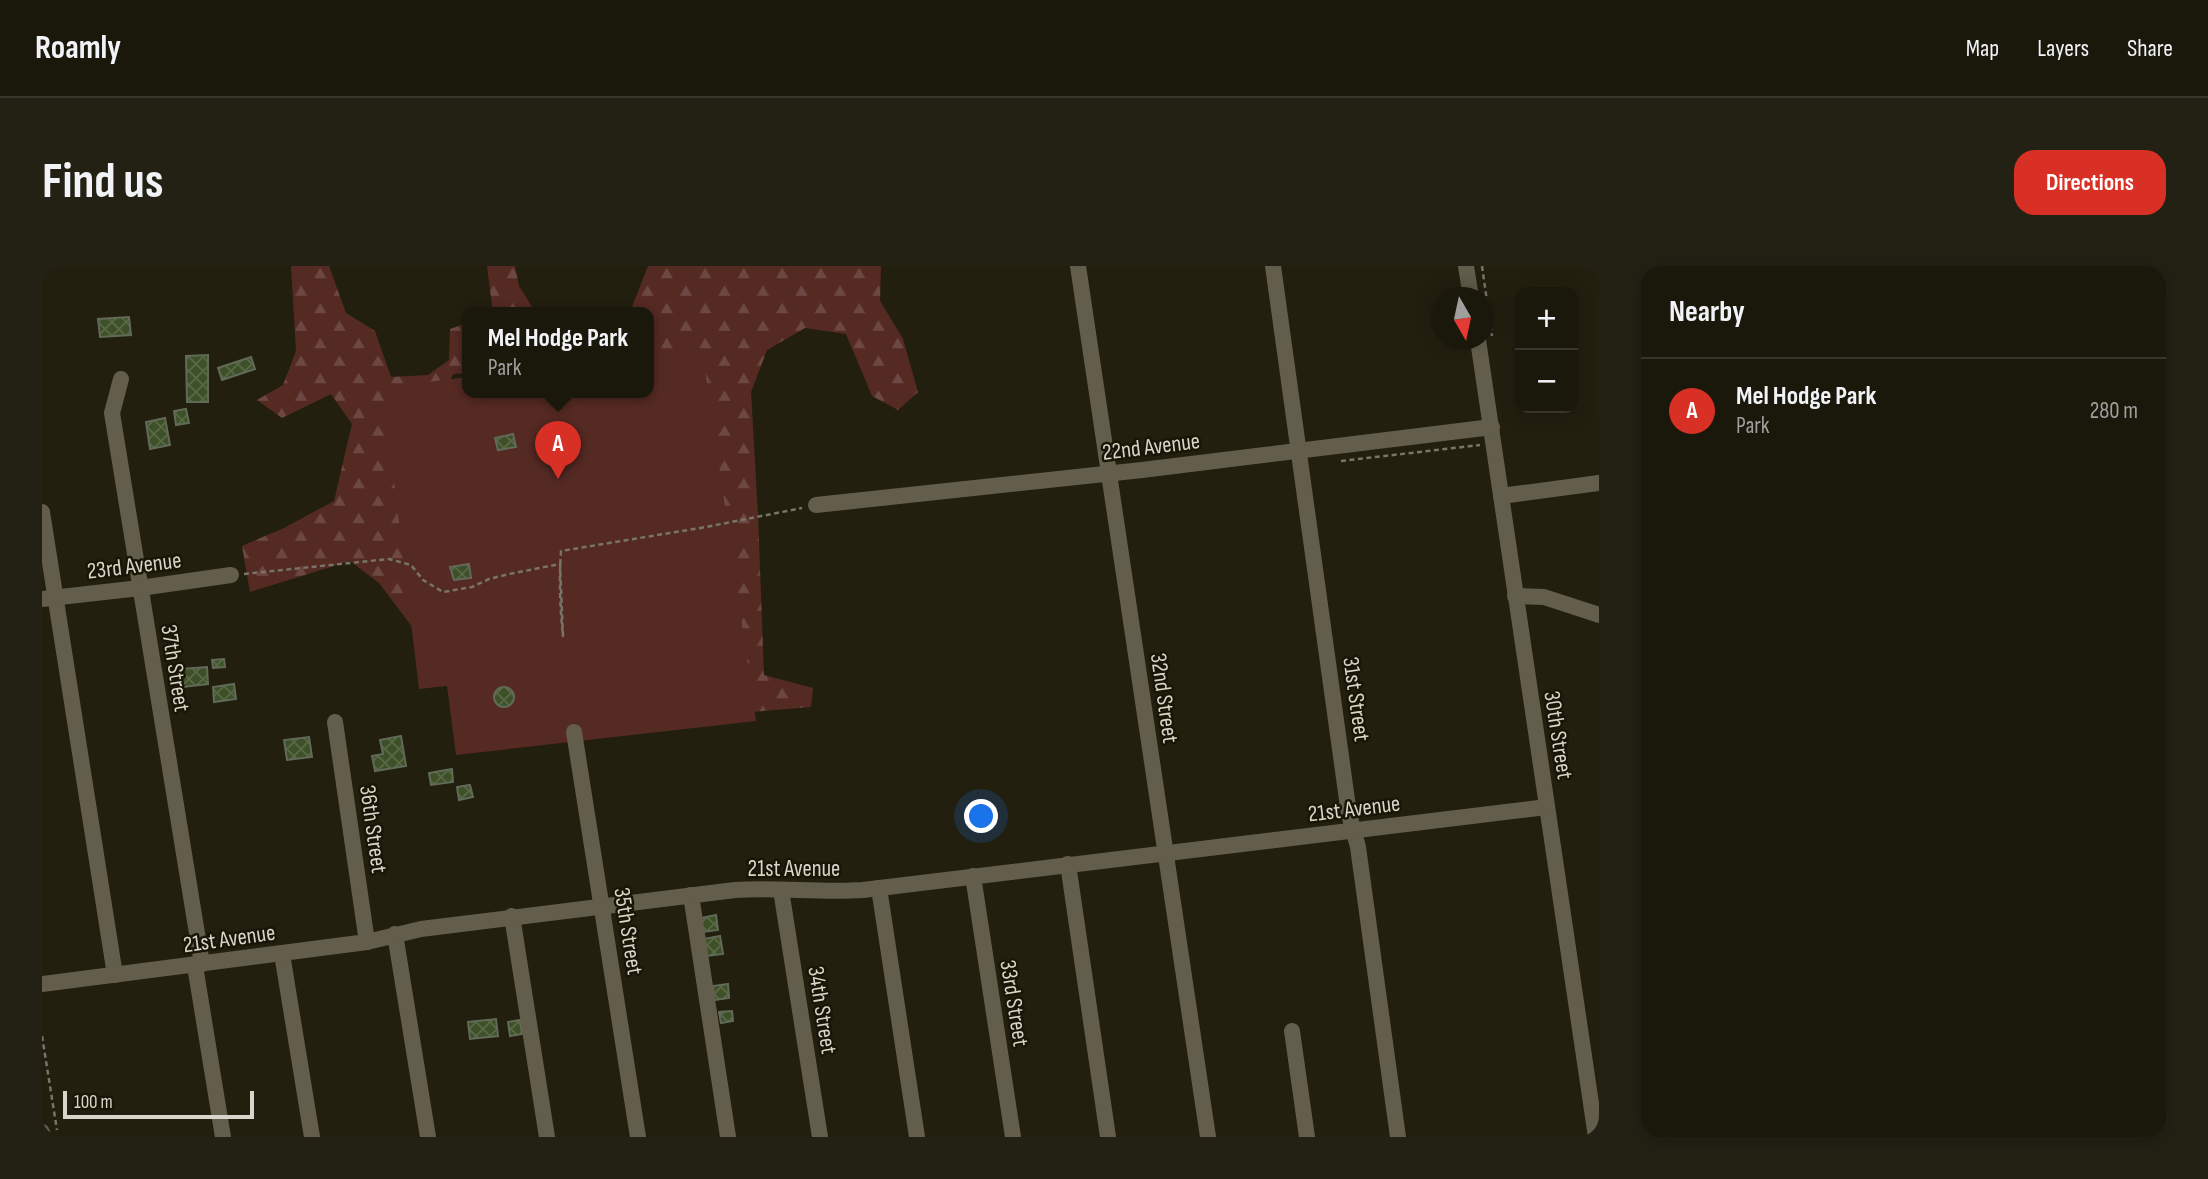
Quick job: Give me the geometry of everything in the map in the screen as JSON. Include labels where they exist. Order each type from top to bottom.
[{"type":"street","name":"32nd Street","points":[[1078,266],[1208,1137]]},
{"type":"street","name":"31st Street","points":[[1273,266],[1349,814],[1358,847],[1398,1137]]},
{"type":"street","points":[[1466,266],[1469,287]]},
{"type":"street","name":"30th Street","points":[[1480,350],[1596,1137]]},
{"type":"street","name":"37th Street","points":[[121,379],[112,413],[141,588],[223,1137]]},
{"type":"street","name":"22nd Avenue","points":[[816,505],[1109,474],[1492,427]]},
{"type":"street","points":[[1501,496],[1598,488]]},
{"type":"street","points":[[42,512],[49,598],[115,975]]},
{"type":"street","name":"23rd Avenue","points":[[49,598],[230,575]]},
{"type":"street","points":[[1515,596],[1544,597],[1599,615]]},
{"type":"street","name":"36th Street","points":[[335,722],[367,942]]},
{"type":"street","name":"35th Street","points":[[574,732],[638,1137]]},
{"type":"street","name":"21st Avenue","points":[[42,984],[367,942],[395,934],[512,916],[753,889],[815,892],[863,890],[1547,807]]},
{"type":"street","points":[[1068,864],[1108,1137]]},
{"type":"street","name":"33rd Street","points":[[973,876],[1013,1137]]},
{"type":"street","points":[[879,888],[917,1137]]},
{"type":"street","name":"34th Street","points":[[782,890],[820,1137]]},
{"type":"street","points":[[691,895],[728,1137]]},
{"type":"street","points":[[512,916],[547,1137]]},
{"type":"street","points":[[395,934],[428,1137]]},
{"type":"street","points":[[282,954],[312,1137]]},
{"type":"street","points":[[1292,1031],[1307,1137]]},
{"type":"path","points":[[1342,461],[1494,444]]},
{"type":"path","points":[[560,564],[563,636],[559,599],[560,564],[561,551],[706,527],[816,505]]},
{"type":"path","points":[[230,575],[389,559],[411,565],[423,580],[443,592],[560,564]]},
{"type":"path","points":[[42,1036],[58,1137]]},
{"type":"green space","points":[[291,266],[329,266],[346,313],[375,331],[391,377],[428,375],[449,360],[450,329],[462,325],[462,373],[453,374],[432,424],[419,636],[379,583],[350,561],[250,592],[242,546],[284,528],[334,501],[352,424],[331,394],[282,418],[257,400],[283,385],[296,351]]},
{"type":"green space","points":[[487,266],[515,266],[519,286],[532,307],[492,307]]},
{"type":"green space","points":[[648,266],[881,266],[880,301],[903,339],[918,392],[898,410],[872,396],[846,334],[805,328],[767,350],[751,392],[764,675],[813,688],[811,707],[751,712],[654,376],[654,307],[632,307]]},
{"type":"green space","points":[[702,349],[756,721],[456,755],[447,686],[419,689],[383,388],[462,378],[462,398],[654,398],[654,354]]},
{"type":"building","points":[[129,317],[131,335],[100,337],[98,319]]},
{"type":"building","points":[[208,355],[208,402],[187,402],[186,356]]},
{"type":"building","points":[[251,357],[255,369],[222,380],[218,368]]},
{"type":"building","points":[[186,409],[189,423],[176,425],[174,411]]},
{"type":"building","points":[[165,418],[170,445],[150,449],[146,422]]},
{"type":"building","points":[[513,434],[516,447],[498,450],[495,438]]},
{"type":"building","points":[[469,564],[471,578],[454,580],[450,567]]},
{"type":"building","points":[[224,659],[225,667],[213,668],[212,660]]},
{"type":"building","points":[[207,667],[208,684],[183,687],[181,669]]},
{"type":"building","points":[[234,684],[236,699],[214,702],[213,687]]},
{"type":"building","points":[[500,687],[508,687],[514,697],[508,707],[500,707],[494,701],[494,693]]},
{"type":"building","points":[[401,736],[406,766],[375,771],[372,756],[383,754],[380,740]]},
{"type":"building","points":[[309,737],[312,757],[287,760],[284,740]]},
{"type":"building","points":[[452,769],[453,782],[431,785],[429,773]]},
{"type":"building","points":[[470,785],[473,797],[459,800],[457,787]]},
{"type":"building","points":[[716,915],[718,930],[703,932],[701,918]]},
{"type":"building","points":[[720,936],[723,954],[707,956],[704,939]]},
{"type":"building","points":[[728,984],[729,998],[714,1000],[713,986]]},
{"type":"building","points":[[732,1011],[733,1021],[721,1023],[719,1012]]},
{"type":"building","points":[[496,1019],[498,1036],[470,1039],[468,1022]]},
{"type":"building","points":[[520,1020],[522,1034],[510,1036],[508,1022]]},
{"type":"place","name":"Mel Hodge Park","points":[[558,479]]}]
